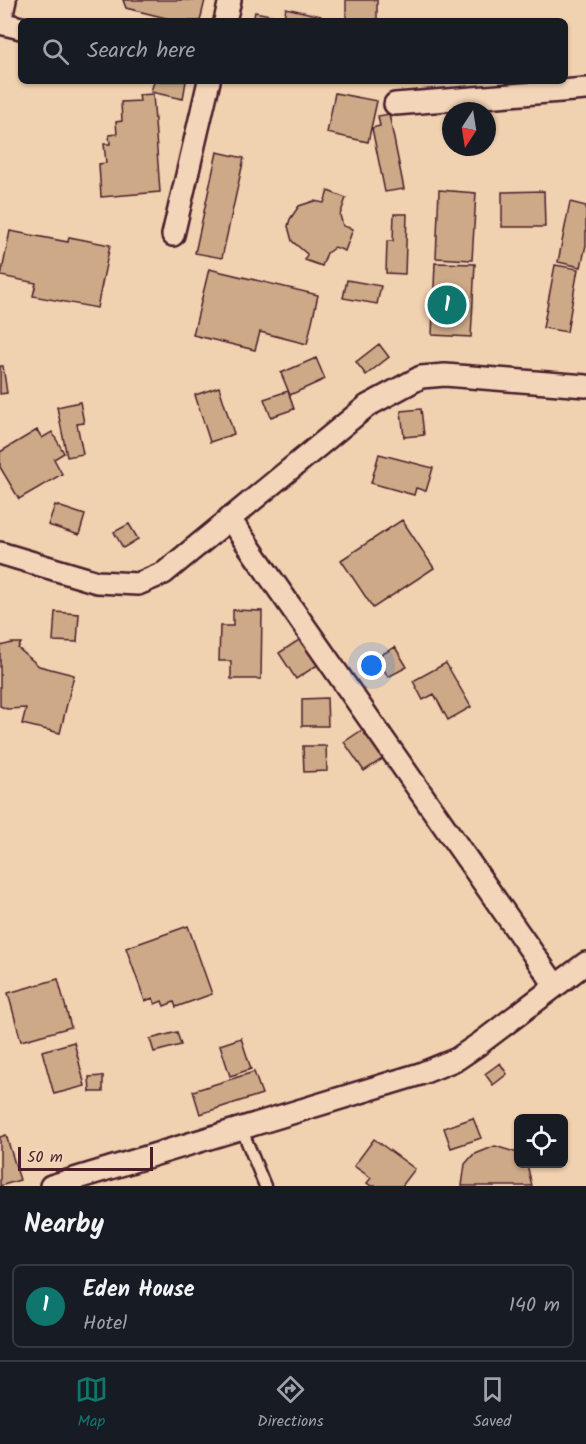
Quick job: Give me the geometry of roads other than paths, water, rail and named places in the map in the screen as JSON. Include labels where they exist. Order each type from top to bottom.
[{"type":"street","points":[[0,9],[2,0]]},
{"type":"street","points":[[226,18],[230,0]]},
{"type":"street","points":[[0,23],[18,27]]},
{"type":"street","points":[[172,235],[208,84]]},
{"type":"street","points":[[395,104],[586,88]]},
{"type":"street","points":[[0,553],[97,582],[138,584],[164,573],[228,518],[368,406],[421,377],[445,375],[586,386]]},
{"type":"street","points":[[228,518],[555,985]]},
{"type":"street","points":[[51,1186],[384,1087],[457,1059],[586,963]]},
{"type":"lane","points":[[242,1130],[265,1186]]},
{"type":"place","name":"Eden House","points":[[447,305]]}]
